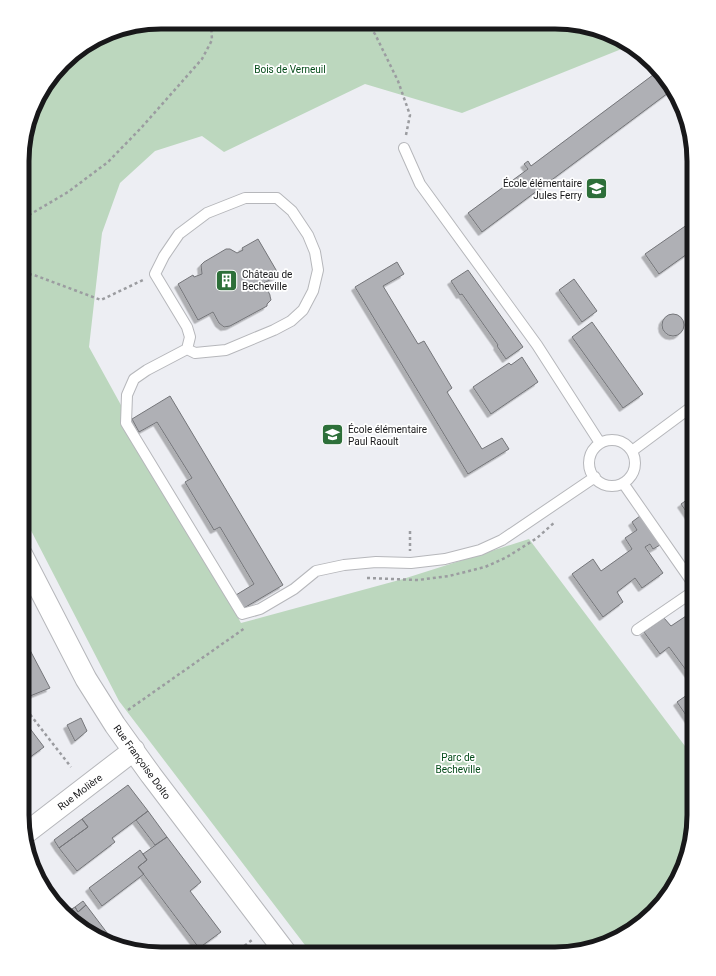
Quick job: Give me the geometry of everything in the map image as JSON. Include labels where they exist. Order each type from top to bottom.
[{"type":"street","name":"Rue Françoise Dolto","points":[[29,569],[86,679],[115,725],[282,947]]},
{"type":"street","name":"Rue Molière","points":[[30,830],[134,750]]},
{"type":"lane","points":[[404,148],[420,184],[537,345],[600,443]]},
{"type":"lane","points":[[187,348],[195,353],[226,350],[280,327],[291,321],[304,310],[313,291],[318,270],[315,252],[308,235],[292,211],[276,198],[245,198],[207,213],[179,234],[164,256],[155,274],[187,327],[190,337],[187,348],[147,370],[134,380],[127,395],[126,423],[242,614],[260,609],[294,589],[316,571],[344,565],[376,562],[411,563],[445,559],[480,550],[502,540],[595,477]]},
{"type":"lane","points":[[632,451],[687,410]]},
{"type":"lane","points":[[614,440],[628,446],[632,451],[635,458],[635,465],[629,478],[623,483],[608,485],[601,482],[591,471],[591,455],[600,443],[614,440]]},
{"type":"lane","points":[[623,483],[687,575]]},
{"type":"lane","points":[[637,630],[687,596]]},
{"type":"path","points":[[29,215],[68,192],[108,162],[141,128],[202,58],[212,40],[212,29]]},
{"type":"path","points":[[371,29],[375,34],[398,81],[410,115],[404,148]]},
{"type":"path","points":[[29,274],[101,300],[155,274]]},
{"type":"path","points":[[363,578],[418,580],[449,576],[485,567],[507,557],[537,538],[557,521]]},
{"type":"path","points":[[410,531],[411,563]]},
{"type":"path","points":[[125,712],[249,625]]},
{"type":"path","points":[[29,713],[71,767]]},
{"type":"green space","name":"Parc de Becheville","points":[[555,29],[589,33],[606,39],[623,48],[462,113],[365,84],[224,152],[202,136],[155,151],[120,183],[102,233],[89,347],[241,623],[403,579],[529,539],[687,749],[687,824],[680,858],[665,889],[642,914],[629,925],[598,940],[573,946],[306,947],[119,701],[29,527],[30,143],[36,118],[43,102],[56,80],[80,56],[95,47],[118,36],[143,30]]},
{"type":"building","points":[[654,74],[660,80],[668,93],[482,232],[468,213],[528,169],[524,164],[528,161],[531,166]]},
{"type":"building","points":[[687,225],[687,254],[659,274],[645,254]]},
{"type":"building","name":"Château de Becheville","points":[[258,239],[279,275],[264,283],[271,300],[267,306],[230,326],[224,327],[219,323],[213,312],[198,320],[178,284],[193,275],[194,277],[202,274],[201,265],[226,249],[230,249],[237,253],[243,250],[242,248]]},
{"type":"building","points":[[397,262],[404,274],[383,286],[418,344],[424,341],[452,388],[447,392],[482,449],[502,438],[509,449],[468,474],[355,287]]},
{"type":"building","points":[[468,270],[523,347],[506,359],[497,346],[498,345],[451,281]]},
{"type":"building","points":[[574,279],[597,311],[582,322],[559,290]]},
{"type":"building","points":[[673,314],[681,317],[684,325],[681,333],[673,336],[665,333],[662,325],[665,317]]},
{"type":"building","points":[[592,322],[643,394],[623,408],[572,337]]},
{"type":"building","points":[[522,357],[538,382],[491,414],[473,387],[509,363],[511,365]]},
{"type":"building","points":[[170,396],[283,585],[244,608],[236,595],[254,584],[220,527],[214,530],[185,482],[192,478],[157,422],[139,432],[132,419]]},
{"type":"building","points":[[687,500],[687,513],[681,504]]},
{"type":"building","points":[[640,516],[660,545],[653,549],[650,544],[645,547],[663,573],[642,588],[635,578],[617,592],[623,602],[603,617],[572,574],[593,559],[601,571],[632,549],[625,538],[637,530],[632,522]]},
{"type":"building","points":[[687,615],[687,671],[669,647],[660,654],[644,632],[664,618],[671,626]]},
{"type":"building","points":[[29,648],[50,688],[29,696]]},
{"type":"building","points":[[687,695],[687,717],[677,702]]},
{"type":"building","points":[[81,718],[87,731],[75,741],[67,725]]},
{"type":"building","points":[[29,727],[44,747],[29,758]]},
{"type":"building","points":[[128,785],[148,811],[112,838],[115,842],[77,871],[59,848],[88,827],[82,819]]},
{"type":"building","points":[[148,811],[167,837],[155,845],[136,820]]},
{"type":"building","points":[[82,819],[88,827],[59,848],[54,840]]},
{"type":"building","points":[[167,837],[201,882],[190,891],[221,932],[198,947],[138,867],[147,860],[143,854]]},
{"type":"building","points":[[140,850],[147,860],[138,867],[144,874],[102,906],[89,888]]},
{"type":"building","points":[[83,901],[86,905],[78,912],[75,907]]},
{"type":"building","points":[[86,905],[110,937],[87,925],[70,910],[75,907],[78,912]]},
{"type":"place","name":"École élémentaire Jules Ferry","points":[[597,189]]},
{"type":"place","name":"Château de Becheville","points":[[227,280]]},
{"type":"place","name":"École élémentaire Paul Raoult","points":[[333,435]]},
{"type":"park label","name":"Bois de Verneuil","points":[[290,69]]}]
